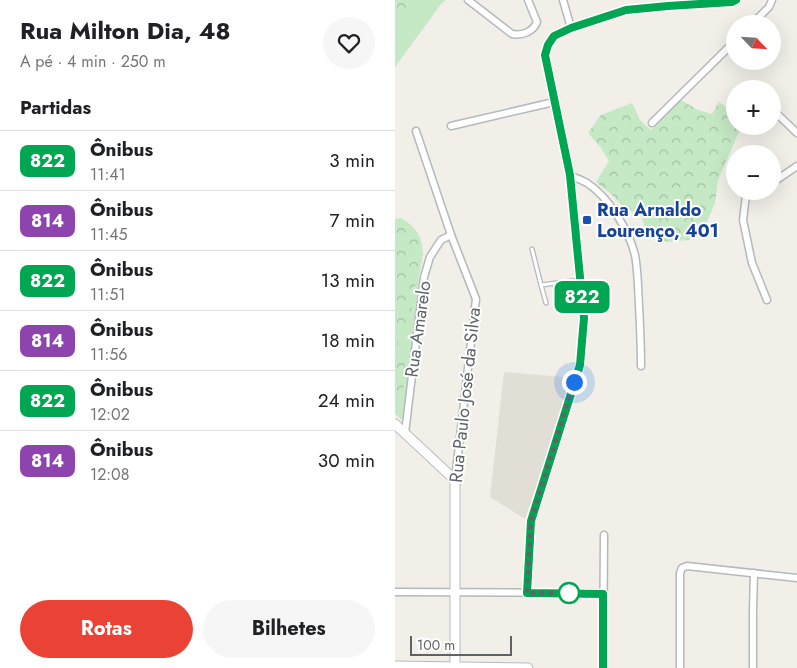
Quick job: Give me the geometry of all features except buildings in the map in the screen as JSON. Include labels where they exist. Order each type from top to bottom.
[{"type":"street","points":[[468,0],[511,34],[515,35],[529,31],[535,27],[537,22],[527,0]]},
{"type":"street","points":[[563,0],[571,28]]},
{"type":"street","points":[[527,593],[531,521],[580,365],[584,318],[570,175],[545,55],[548,45],[554,36],[571,28],[626,10],[732,2],[736,0]]},
{"type":"street","points":[[761,15],[769,7],[772,0]]},
{"type":"street","points":[[652,123],[726,50]]},
{"type":"street","points":[[451,126],[554,102]]},
{"type":"street","points":[[781,118],[797,133]]},
{"type":"street","name":"Rua Paulo José da Silva","points":[[416,132],[451,235],[476,299],[455,480],[455,668]]},
{"type":"street","points":[[781,177],[797,166]]},
{"type":"street","points":[[570,175],[587,183],[602,195],[626,232],[635,255],[641,337],[641,366]]},
{"type":"street","points":[[746,200],[743,220],[752,263],[767,300]]},
{"type":"street","name":"Rua Amarelo","points":[[405,433],[424,277],[430,257],[441,240],[451,235]]},
{"type":"street","points":[[395,424],[455,480]]},
{"type":"street","points":[[603,668],[604,535]]},
{"type":"street","points":[[680,668],[680,573],[682,568],[687,566],[797,578]]},
{"type":"street","points":[[753,668],[754,573]]},
{"type":"street","points":[[395,592],[603,594]]},
{"type":"street","points":[[395,666],[528,668]]},
{"type":"lane","points":[[532,249],[546,303]]},
{"type":"lane","points":[[541,285],[580,280]]},
{"type":"shaded area","points":[[504,372],[574,378],[525,519],[490,497]]},
{"type":"green space","points":[[395,0],[446,0],[441,4],[395,67]]},
{"type":"green space","points":[[395,0],[412,0],[412,4],[398,23],[395,24]]},
{"type":"green space","points":[[681,100],[698,110],[712,114],[719,102],[726,107],[726,135],[738,135],[733,145],[726,145],[726,162],[718,180],[715,203],[702,234],[688,240],[668,242],[647,235],[641,214],[626,210],[596,182],[609,161],[588,133],[601,115],[632,103],[640,120],[651,130]]},
{"type":"green space","points":[[401,218],[414,228],[418,234],[423,254],[412,307],[407,324],[402,326],[397,347],[404,361],[405,381],[400,403],[397,404],[395,402],[395,219]]},
{"type":"green space","points":[[395,270],[419,278],[403,421],[395,414]]},
{"type":"bus line","name":"822","points":[[603,668],[603,594],[527,593],[531,521],[580,365],[584,318],[570,175],[545,55],[548,45],[554,36],[571,28],[626,10],[732,2],[736,0]]},
{"type":"place","name":"Rua Arnaldo Lourenço, 401","points":[[587,220]]},
{"type":"route","points":[[569,593],[527,593],[531,521],[574,382]]}]
